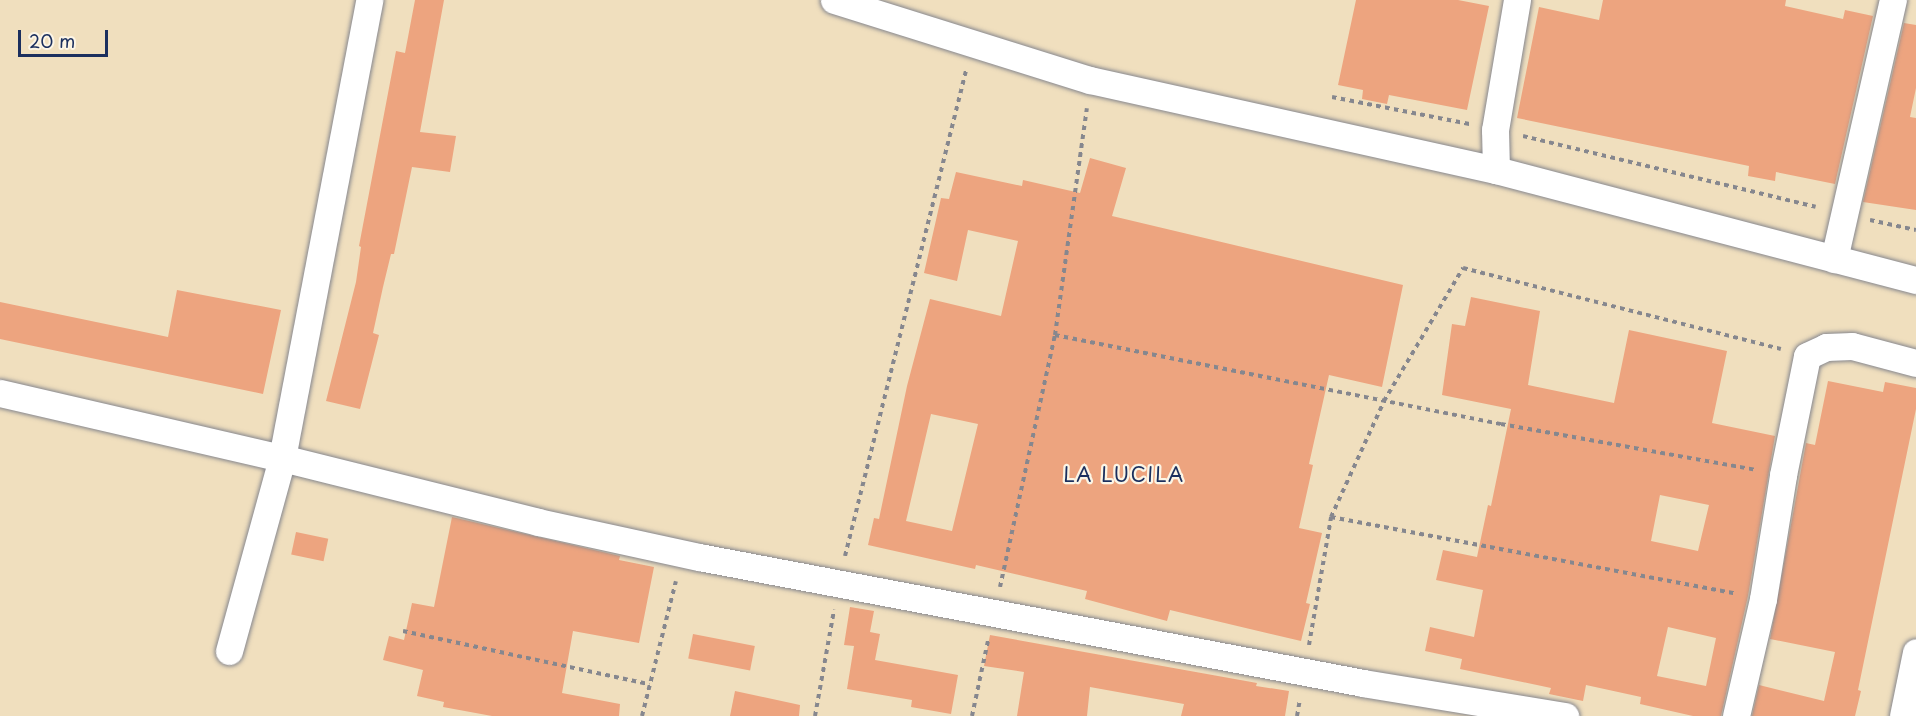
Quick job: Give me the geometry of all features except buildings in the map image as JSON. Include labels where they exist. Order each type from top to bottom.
[{"type":"street","points":[[229,651],[282,458],[369,0]]},
{"type":"street","points":[[834,0],[1090,80],[1496,170],[1916,280]]},
{"type":"street","points":[[1496,170],[1495,130],[1517,0]]},
{"type":"street","points":[[1834,259],[1893,0]]},
{"type":"street","points":[[1736,716],[1763,599],[1783,475],[1808,356],[1826,347],[1852,346],[1916,363]]},
{"type":"street","points":[[0,393],[282,458],[538,522],[683,554],[994,614],[1564,716]]},
{"type":"street","points":[[1903,716],[1916,652]]},
{"type":"path","points":[[815,716],[838,585],[972,45]]},
{"type":"path","points":[[972,716],[1055,335],[1090,80]]},
{"type":"path","points":[[1332,97],[1495,130],[1916,230]]},
{"type":"path","points":[[1304,671],[1331,518],[1384,401],[1463,268],[1808,356]]},
{"type":"path","points":[[1055,335],[1384,401],[1783,475]]},
{"type":"path","points":[[1331,518],[1763,599]]},
{"type":"path","points":[[642,716],[683,554]]},
{"type":"path","points":[[403,631],[649,684]]},
{"type":"district","name":"LA LUCILA","points":[[1124,474]]}]
